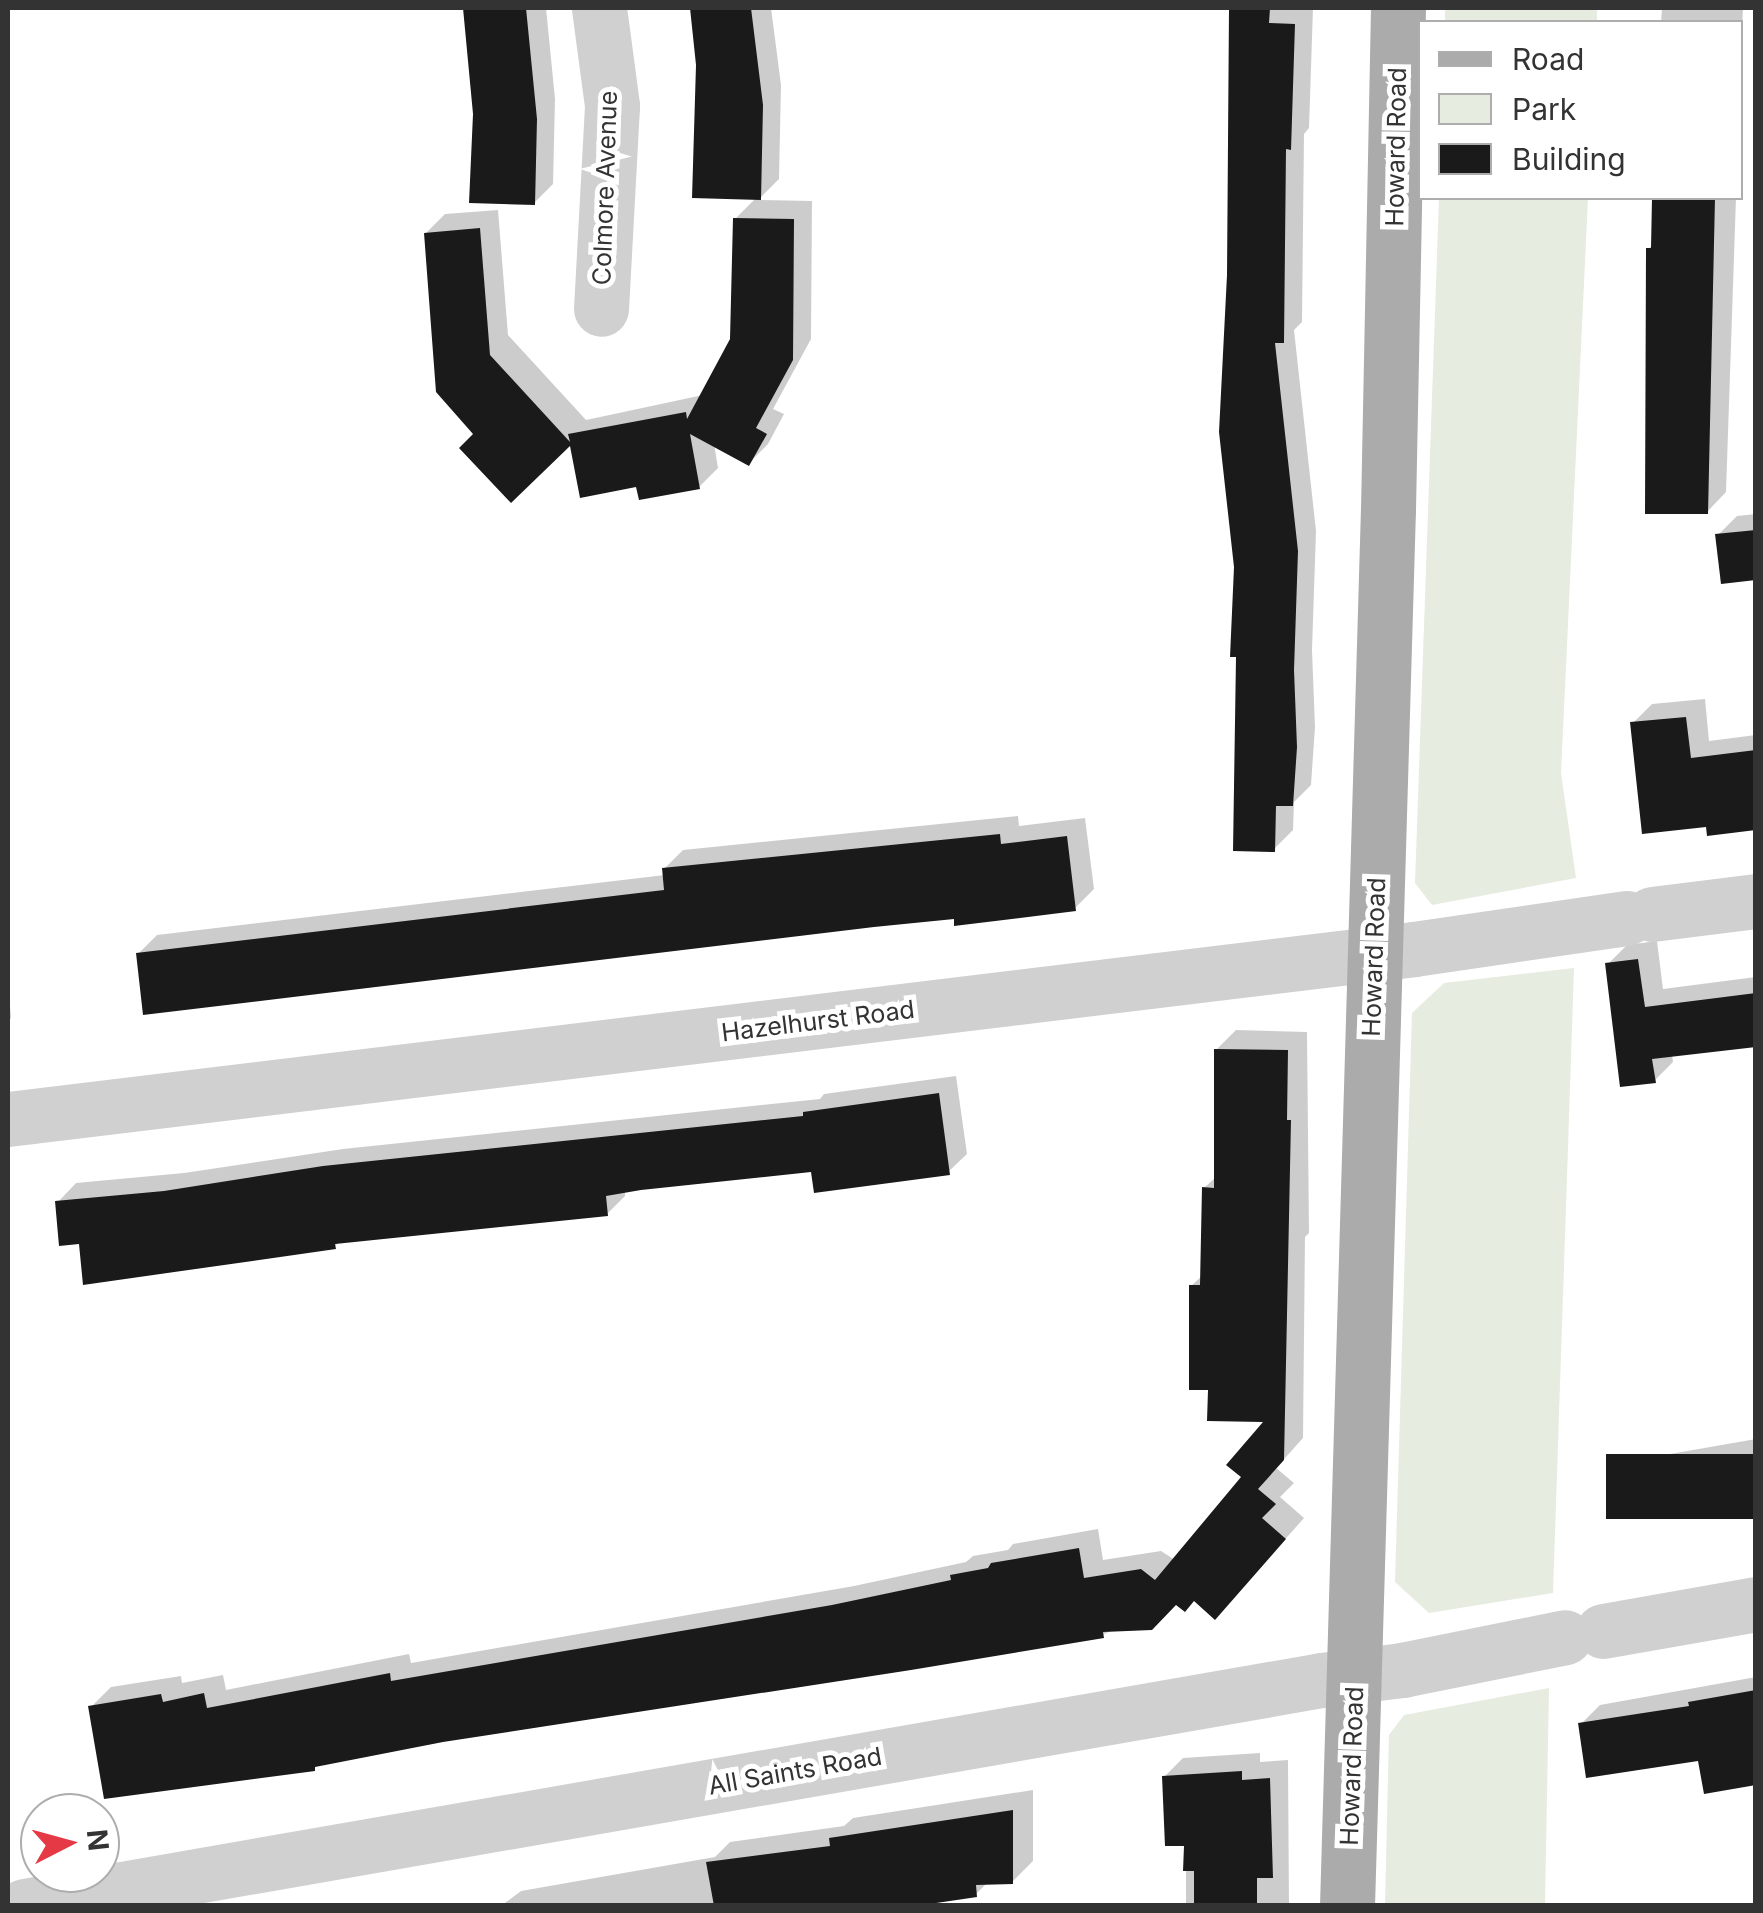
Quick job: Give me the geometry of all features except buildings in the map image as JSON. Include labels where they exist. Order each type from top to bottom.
[{"type":"main road","name":"Howard Road","points":[[1347,1906],[1398,8]]},
{"type":"street","name":"Colmore Avenue","points":[[600,8],[612,106],[601,310]]},
{"type":"street","name":"Hazelhurst Road","points":[[8,1119],[1374,953],[1756,901]]},
{"type":"street","name":"All Saints Road","points":[[24,1906],[1756,1604]]},
{"type":"green space","points":[[1445,8],[1597,8],[1597,20],[1445,20]]},
{"type":"green space","points":[[1439,200],[1588,200],[1561,773],[1576,878],[1432,905],[1415,883]]},
{"type":"green space","points":[[1574,968],[1553,1593],[1429,1613],[1395,1582],[1412,1013],[1444,983]]},
{"type":"green space","points":[[1549,1688],[1545,1905],[1385,1905],[1389,1735],[1404,1715]]}]
